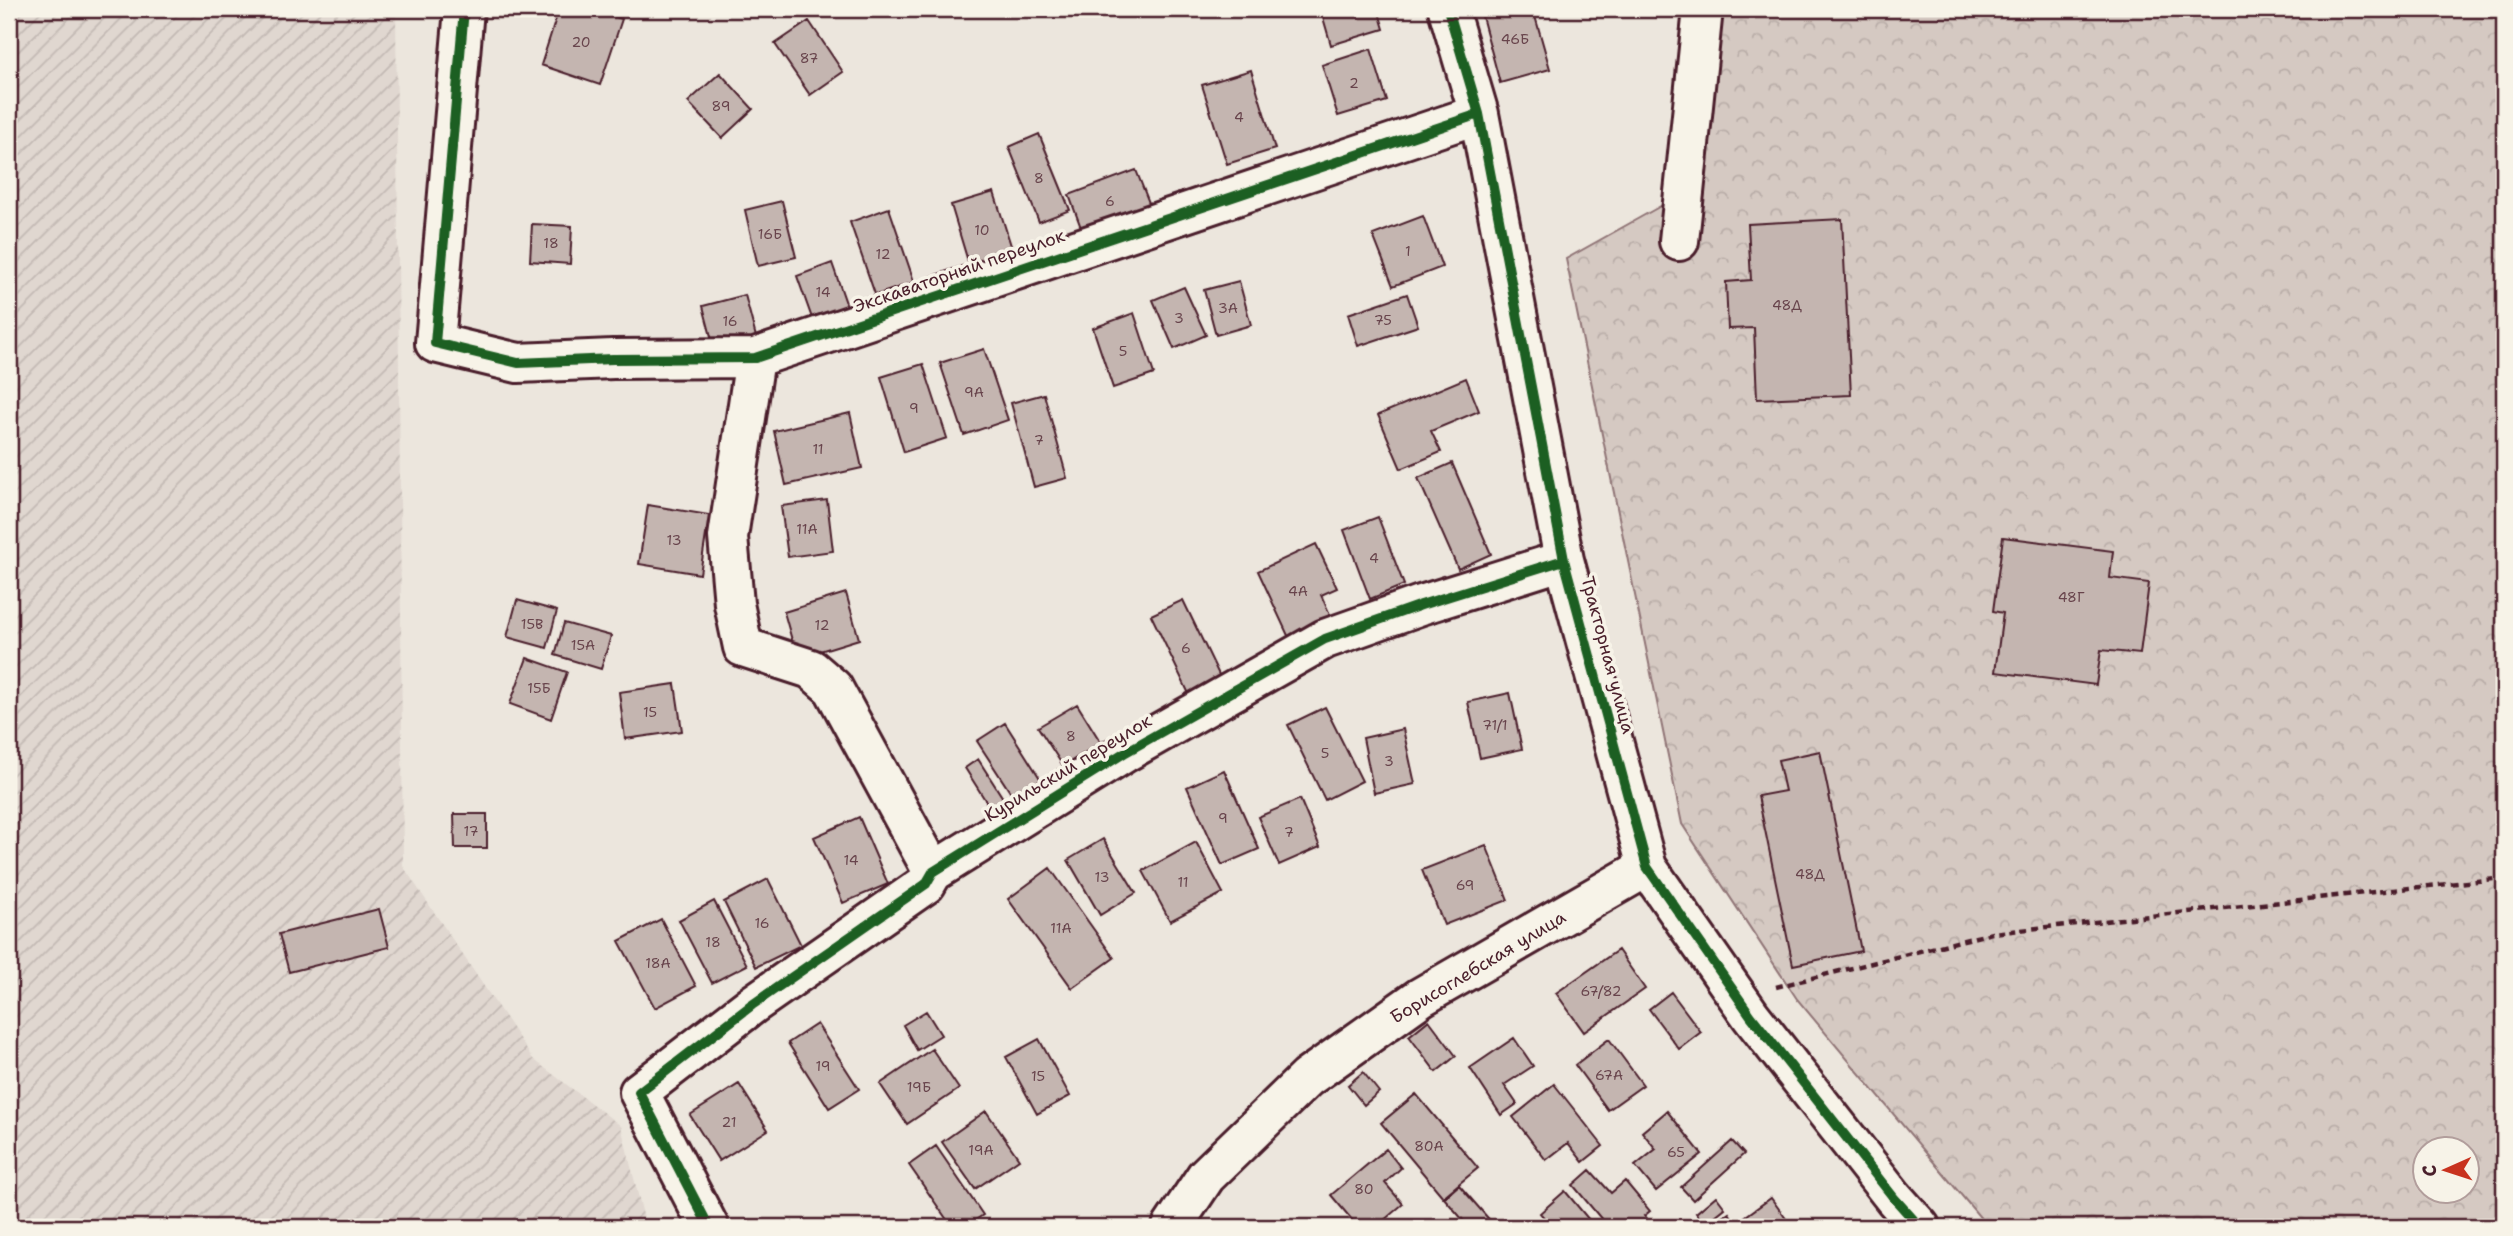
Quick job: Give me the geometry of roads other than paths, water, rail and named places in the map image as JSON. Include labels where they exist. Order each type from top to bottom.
[{"type":"street","name":"Экскаваторный переулок","points":[[464,9],[435,343],[518,363],[755,358],[1479,114]]},
{"type":"street","name":"Тракторная улица","points":[[1448,9],[1479,114],[1564,560],[1647,867],[1737,997],[1894,1198],[1920,1227]]},
{"type":"street","points":[[1679,241],[1703,9]]},
{"type":"street","points":[[755,358],[728,537],[734,604],[743,647],[811,669],[833,688],[933,872]]},
{"type":"street","name":"Курильский переулок","points":[[709,1227],[639,1092],[752,1005],[926,884],[933,872],[1124,753],[1325,639],[1421,605],[1564,560]]},
{"type":"street","name":"Борисоглебская улица","points":[[1172,1227],[1206,1176],[1307,1078],[1421,998],[1647,867]]}]
